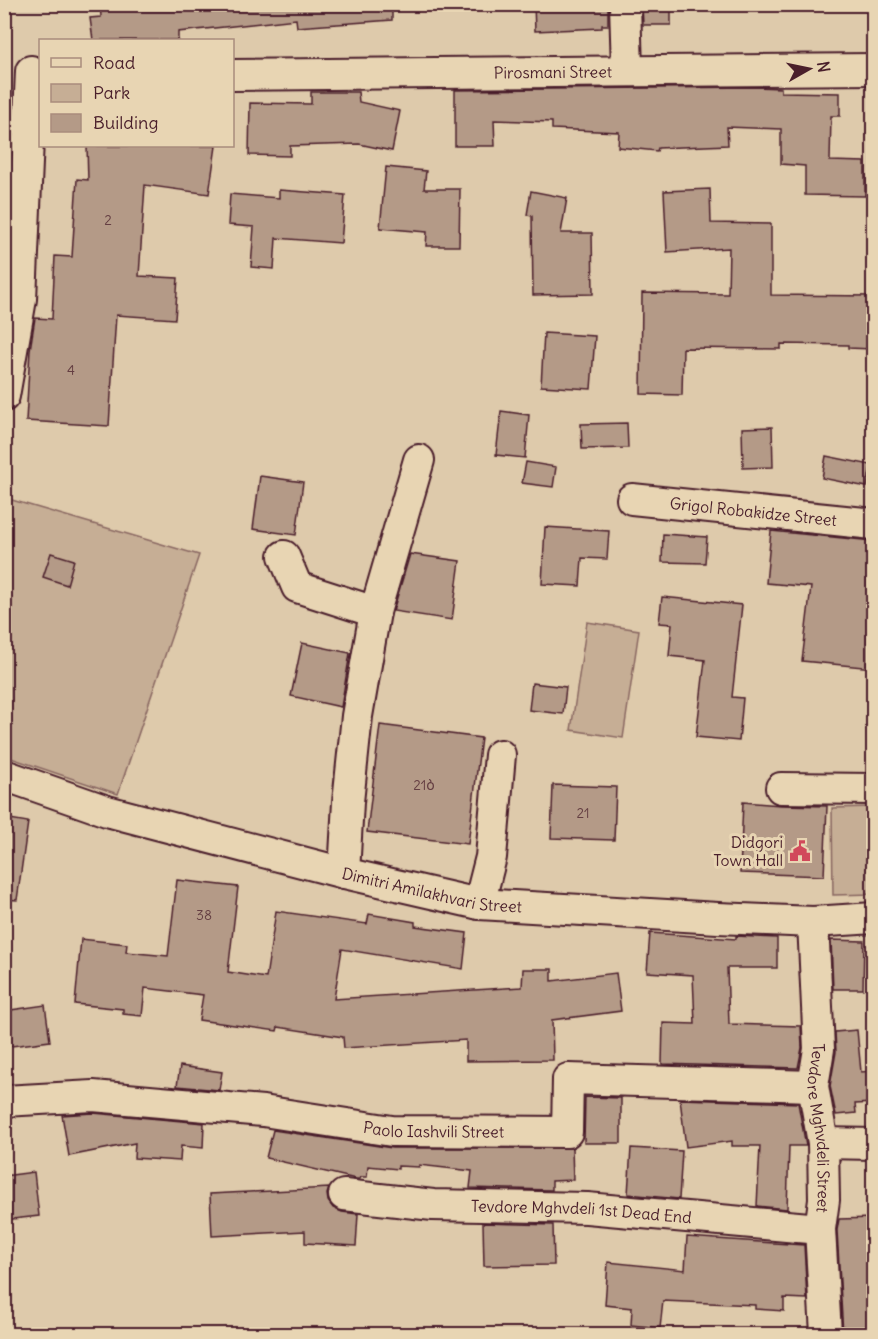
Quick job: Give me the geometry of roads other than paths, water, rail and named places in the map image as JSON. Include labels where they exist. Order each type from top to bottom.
[{"type":"street","points":[[625,4],[627,70]]},
{"type":"street","name":"Pirosmani Street","points":[[234,75],[873,69]]},
{"type":"street","points":[[4,396],[21,298],[25,71]]},
{"type":"street","points":[[344,873],[348,802],[357,716],[375,612],[419,460]]},
{"type":"street","name":"Grigol Robakidze Street","points":[[632,499],[873,524]]},
{"type":"street","points":[[284,556],[297,587],[375,612]]},
{"type":"street","points":[[479,904],[491,857],[500,755]]},
{"type":"street","name":"Dimitri Amilakhvari Street","points":[[4,775],[107,811],[344,873],[479,904],[813,922],[873,918]]},
{"type":"street","points":[[781,788],[873,789]]},
{"type":"street","points":[[4,794],[107,811]]},
{"type":"street","name":"Tevdore Mghvdeli Street","points":[[813,922],[819,1049],[813,1086],[824,1143],[824,1200],[820,1229],[826,1335]]},
{"type":"street","name":"Paolo Iashvili Street","points":[[4,1101],[93,1096],[263,1111],[392,1131],[567,1132],[568,1079],[813,1086]]},
{"type":"street","points":[[824,1143],[873,1144]]},
{"type":"street","name":"Tevdore Mghvdeli 1st Dead End","points":[[344,1195],[433,1205],[588,1208],[820,1229]]},
{"type":"place","name":"Didgori Town Hall","points":[[800,851]]}]
